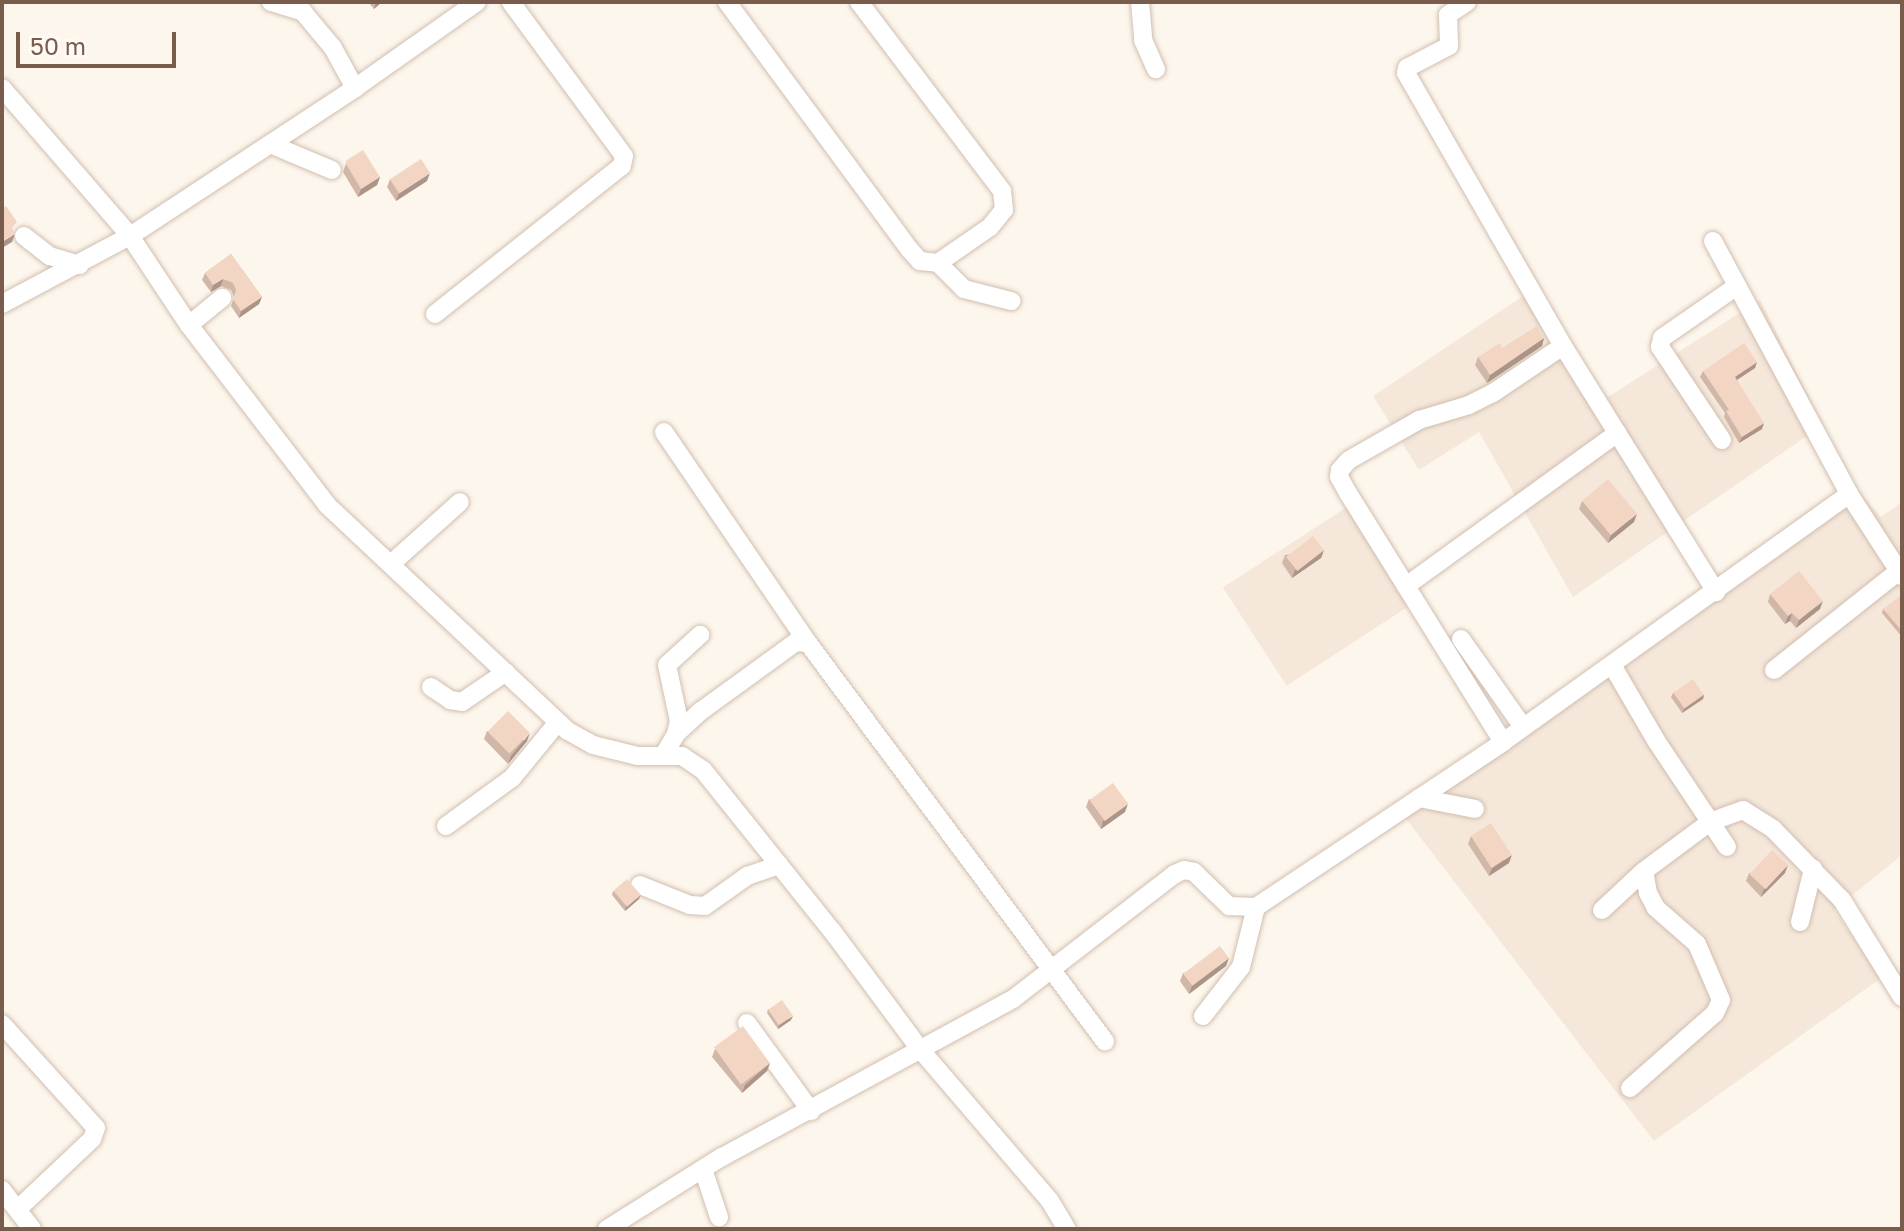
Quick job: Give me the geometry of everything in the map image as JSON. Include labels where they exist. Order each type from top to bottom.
[{"type":"street","points":[[271,2],[303,12],[333,48],[355,88]]},
{"type":"street","points":[[2,304],[130,236],[355,88],[477,2]]},
{"type":"street","points":[[435,314],[622,166],[624,156],[511,2]]},
{"type":"street","points":[[727,2],[920,261],[938,263],[964,289],[1011,301]]},
{"type":"street","points":[[859,2],[1002,191],[1004,210],[990,227],[938,263]]},
{"type":"street","points":[[1140,2],[1143,40],[1156,69]]},
{"type":"street","points":[[1467,2],[1448,15],[1449,46],[1407,68],[1406,72],[1563,346],[1716,592]]},
{"type":"street","points":[[2,88],[130,236],[189,325],[327,505],[558,722],[593,745],[638,756],[682,756],[703,770],[919,1048],[1050,1201],[1067,1229]]},
{"type":"street","points":[[270,144],[332,170]]},
{"type":"street","points":[[24,236],[50,256],[80,265]]},
{"type":"street","points":[[1713,241],[1849,494],[1900,574],[1774,670]]},
{"type":"street","points":[[1722,440],[1660,347],[1662,338],[1737,286]]},
{"type":"street","points":[[189,325],[222,298]]},
{"type":"street","points":[[1503,742],[1339,477],[1340,470],[1349,460],[1419,420],[1469,405],[1493,393],[1563,346]]},
{"type":"street","points":[[664,432],[808,643],[1105,1041]]},
{"type":"street","points":[[1406,586],[1617,433]]},
{"type":"street","points":[[607,1229],[703,1169],[1013,999],[1184,870],[1194,872],[1229,906],[1256,907],[1503,742],[1849,494]]},
{"type":"street","points":[[392,563],[460,502]]},
{"type":"street","points":[[676,734],[679,721],[667,665],[700,635]]},
{"type":"street","points":[[1461,639],[1523,727]]},
{"type":"street","points":[[663,756],[676,734],[701,711],[796,642],[808,643]]},
{"type":"street","points":[[1612,665],[1727,847]]},
{"type":"street","points":[[431,687],[450,700],[462,702],[506,672]]},
{"type":"street","points":[[446,826],[512,778],[558,722]]},
{"type":"street","points":[[1419,798],[1475,809]]},
{"type":"street","points":[[1602,910],[1644,871],[1710,822],[1743,810],[1773,829],[1842,900],[1902,997]]},
{"type":"street","points":[[640,885],[690,905],[705,906],[747,876],[779,865]]},
{"type":"street","points":[[1800,922],[1813,869]]},
{"type":"street","points":[[1630,1088],[1715,1013],[1721,1000],[1697,944],[1656,908],[1648,893],[1644,871]]},
{"type":"street","points":[[1203,1016],[1241,967],[1256,907]]},
{"type":"street","points":[[747,1023],[811,1111]]},
{"type":"street","points":[[2,1024],[96,1128],[92,1139],[18,1209]]},
{"type":"street","points":[[703,1169],[719,1217]]},
{"type":"street","points":[[2,1190],[32,1229]]},
{"type":"shaded area","points":[[1535,288],[1603,400],[1760,300],[1823,425],[1573,597],[1479,432],[1419,470],[1373,396]]},
{"type":"shaded area","points":[[1856,488],[1881,517],[1902,502],[1902,855],[1834,910],[1881,978],[1654,1141],[1403,815]]},
{"type":"shaded area","points":[[1347,507],[1411,605],[1287,686],[1223,588]]},
{"type":"building","points":[[363,150],[380,177],[361,189],[346,164],[347,160]]},
{"type":"building","points":[[421,159],[430,173],[399,193],[390,179]]},
{"type":"building","points":[[6,206],[17,222],[12,228],[15,234],[2,242],[2,209]]},
{"type":"building","points":[[231,254],[262,297],[241,311],[233,299],[236,290],[233,283],[223,279],[213,285],[205,273]]},
{"type":"building","points":[[1537,326],[1544,338],[1490,375],[1478,357],[1500,343],[1502,348]]},
{"type":"building","points":[[1744,343],[1757,362],[1735,377],[1764,423],[1742,437],[1726,411],[1729,410],[1703,371]]},
{"type":"building","points":[[1608,479],[1637,513],[1611,535],[1582,501]]},
{"type":"building","points":[[1313,536],[1324,550],[1297,571],[1286,557]]},
{"type":"building","points":[[1799,571],[1823,601],[1799,620],[1792,613],[1788,616],[1770,594]]},
{"type":"building","points":[[1900,596],[1902,600],[1902,631],[1883,609]]},
{"type":"building","points":[[1693,679],[1704,695],[1684,708],[1673,693]]},
{"type":"building","points":[[508,711],[530,733],[509,753],[487,732]]},
{"type":"building","points":[[1113,783],[1128,804],[1105,821],[1090,800]]},
{"type":"building","points":[[1491,823],[1512,855],[1492,868],[1471,836]]},
{"type":"building","points":[[1772,850],[1788,865],[1766,889],[1749,874]]},
{"type":"building","points":[[627,879],[641,895],[627,907],[613,891]]},
{"type":"building","points":[[1220,946],[1229,958],[1192,986],[1183,974]]},
{"type":"building","points":[[782,1000],[793,1016],[779,1025],[768,1010]]},
{"type":"building","points":[[743,1026],[770,1063],[741,1084],[714,1047]]}]
